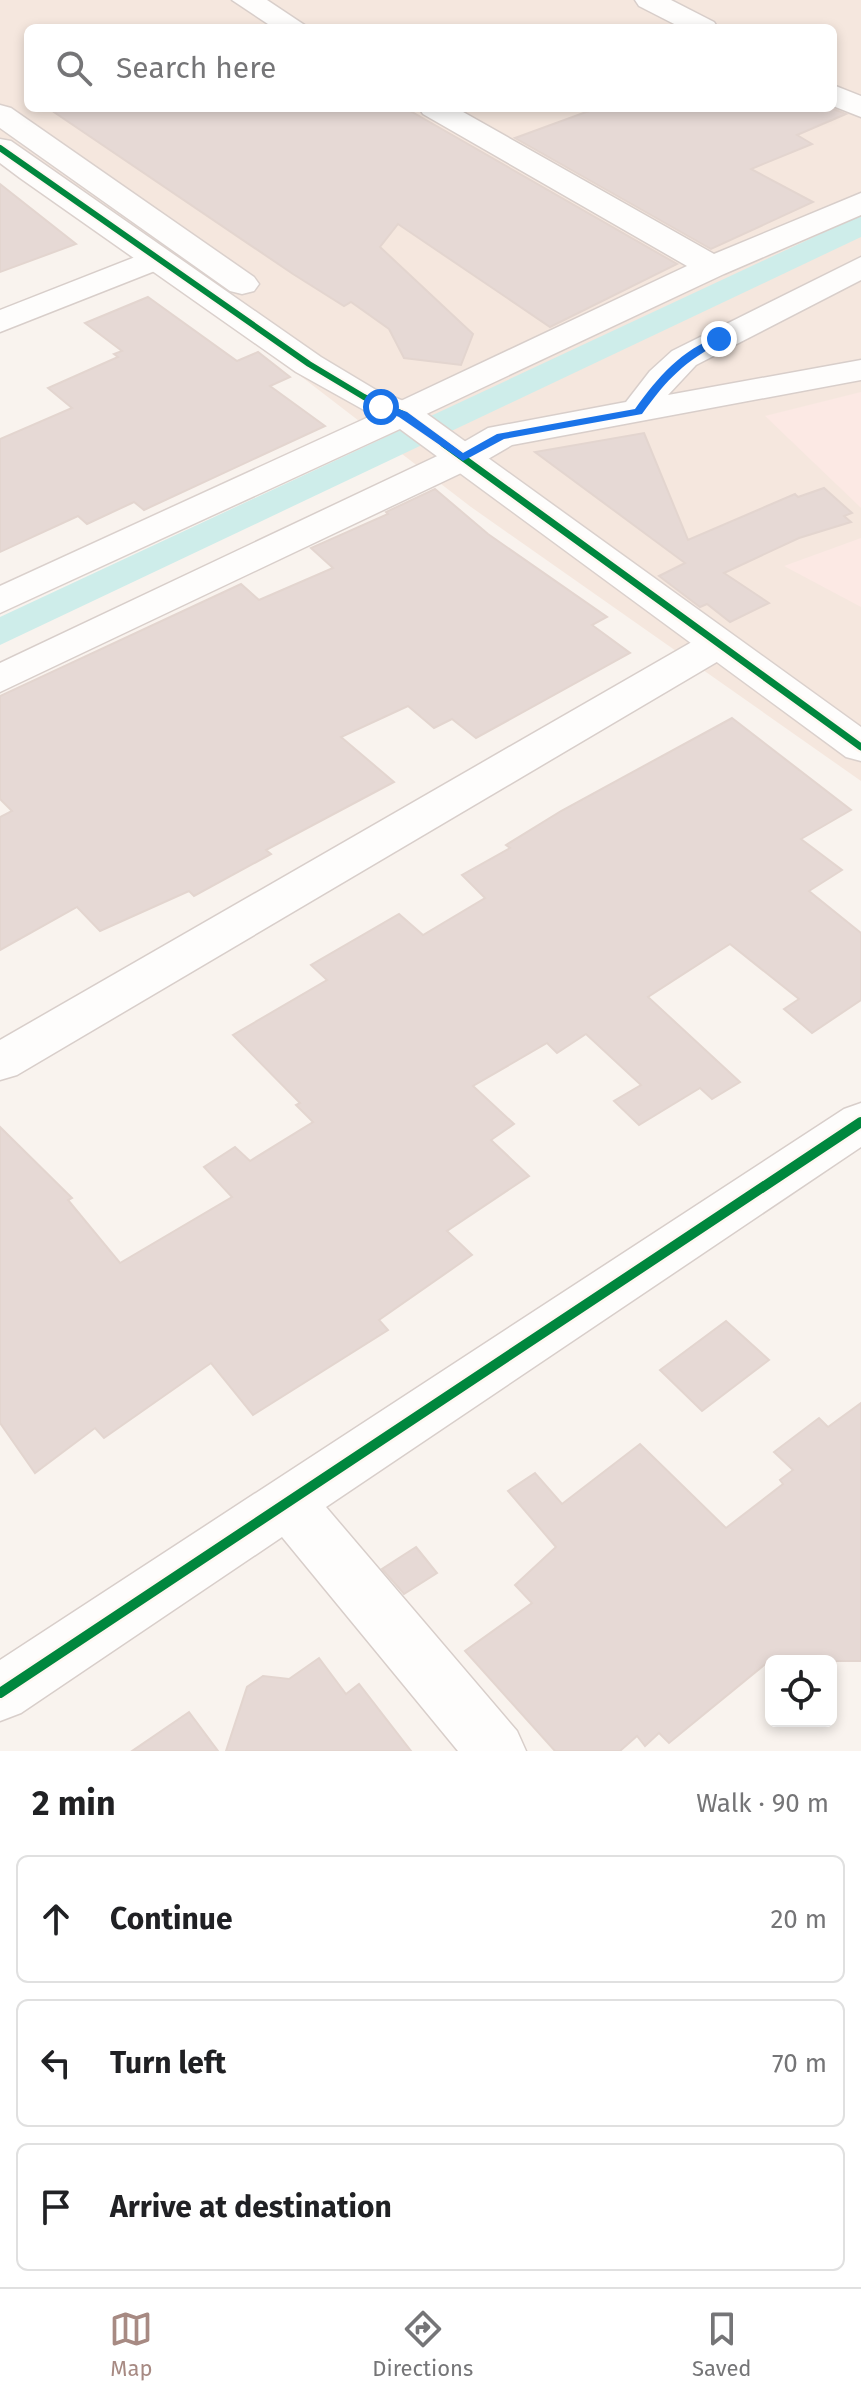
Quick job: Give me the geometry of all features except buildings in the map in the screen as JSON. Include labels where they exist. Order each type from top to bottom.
[{"type":"street","points":[[246,0],[288,24]]},
{"type":"street","points":[[649,0],[696,24]]},
{"type":"street","points":[[837,96],[861,108]]},
{"type":"street","points":[[441,112],[712,267]]},
{"type":"street","points":[[0,114],[388,387],[431,435]]},
{"type":"street","points":[[0,148],[153,260],[325,375],[431,435],[861,747]]},
{"type":"street","points":[[0,679],[431,435],[712,267],[861,203]]},
{"type":"street","points":[[0,322],[153,260]]},
{"type":"street","points":[[638,411],[662,378],[684,358],[861,267]]},
{"type":"street","points":[[0,601],[431,435],[501,436],[861,370]]},
{"type":"street","points":[[0,1062],[718,644]]},
{"type":"street","points":[[0,1693],[861,1122]]},
{"type":"street","points":[[286,1501],[496,1751]]},
{"type":"shaded area","points":[[0,0],[861,0],[861,781],[471,507],[0,145]]},
{"type":"shaded area","points":[[861,392],[861,508],[765,416]]},
{"type":"shaded area","points":[[861,538],[861,607],[784,566]]},
{"type":"waterway","points":[[0,632],[861,225]]},
{"type":"cycle path","points":[[0,148],[158,262],[309,364],[345,387],[403,414],[861,747]]},
{"type":"cycle path","points":[[0,1693],[861,1122]]},
{"type":"route","points":[[381,407],[403,414],[463,458],[501,436],[638,411],[662,378],[684,358],[719,339]]}]
